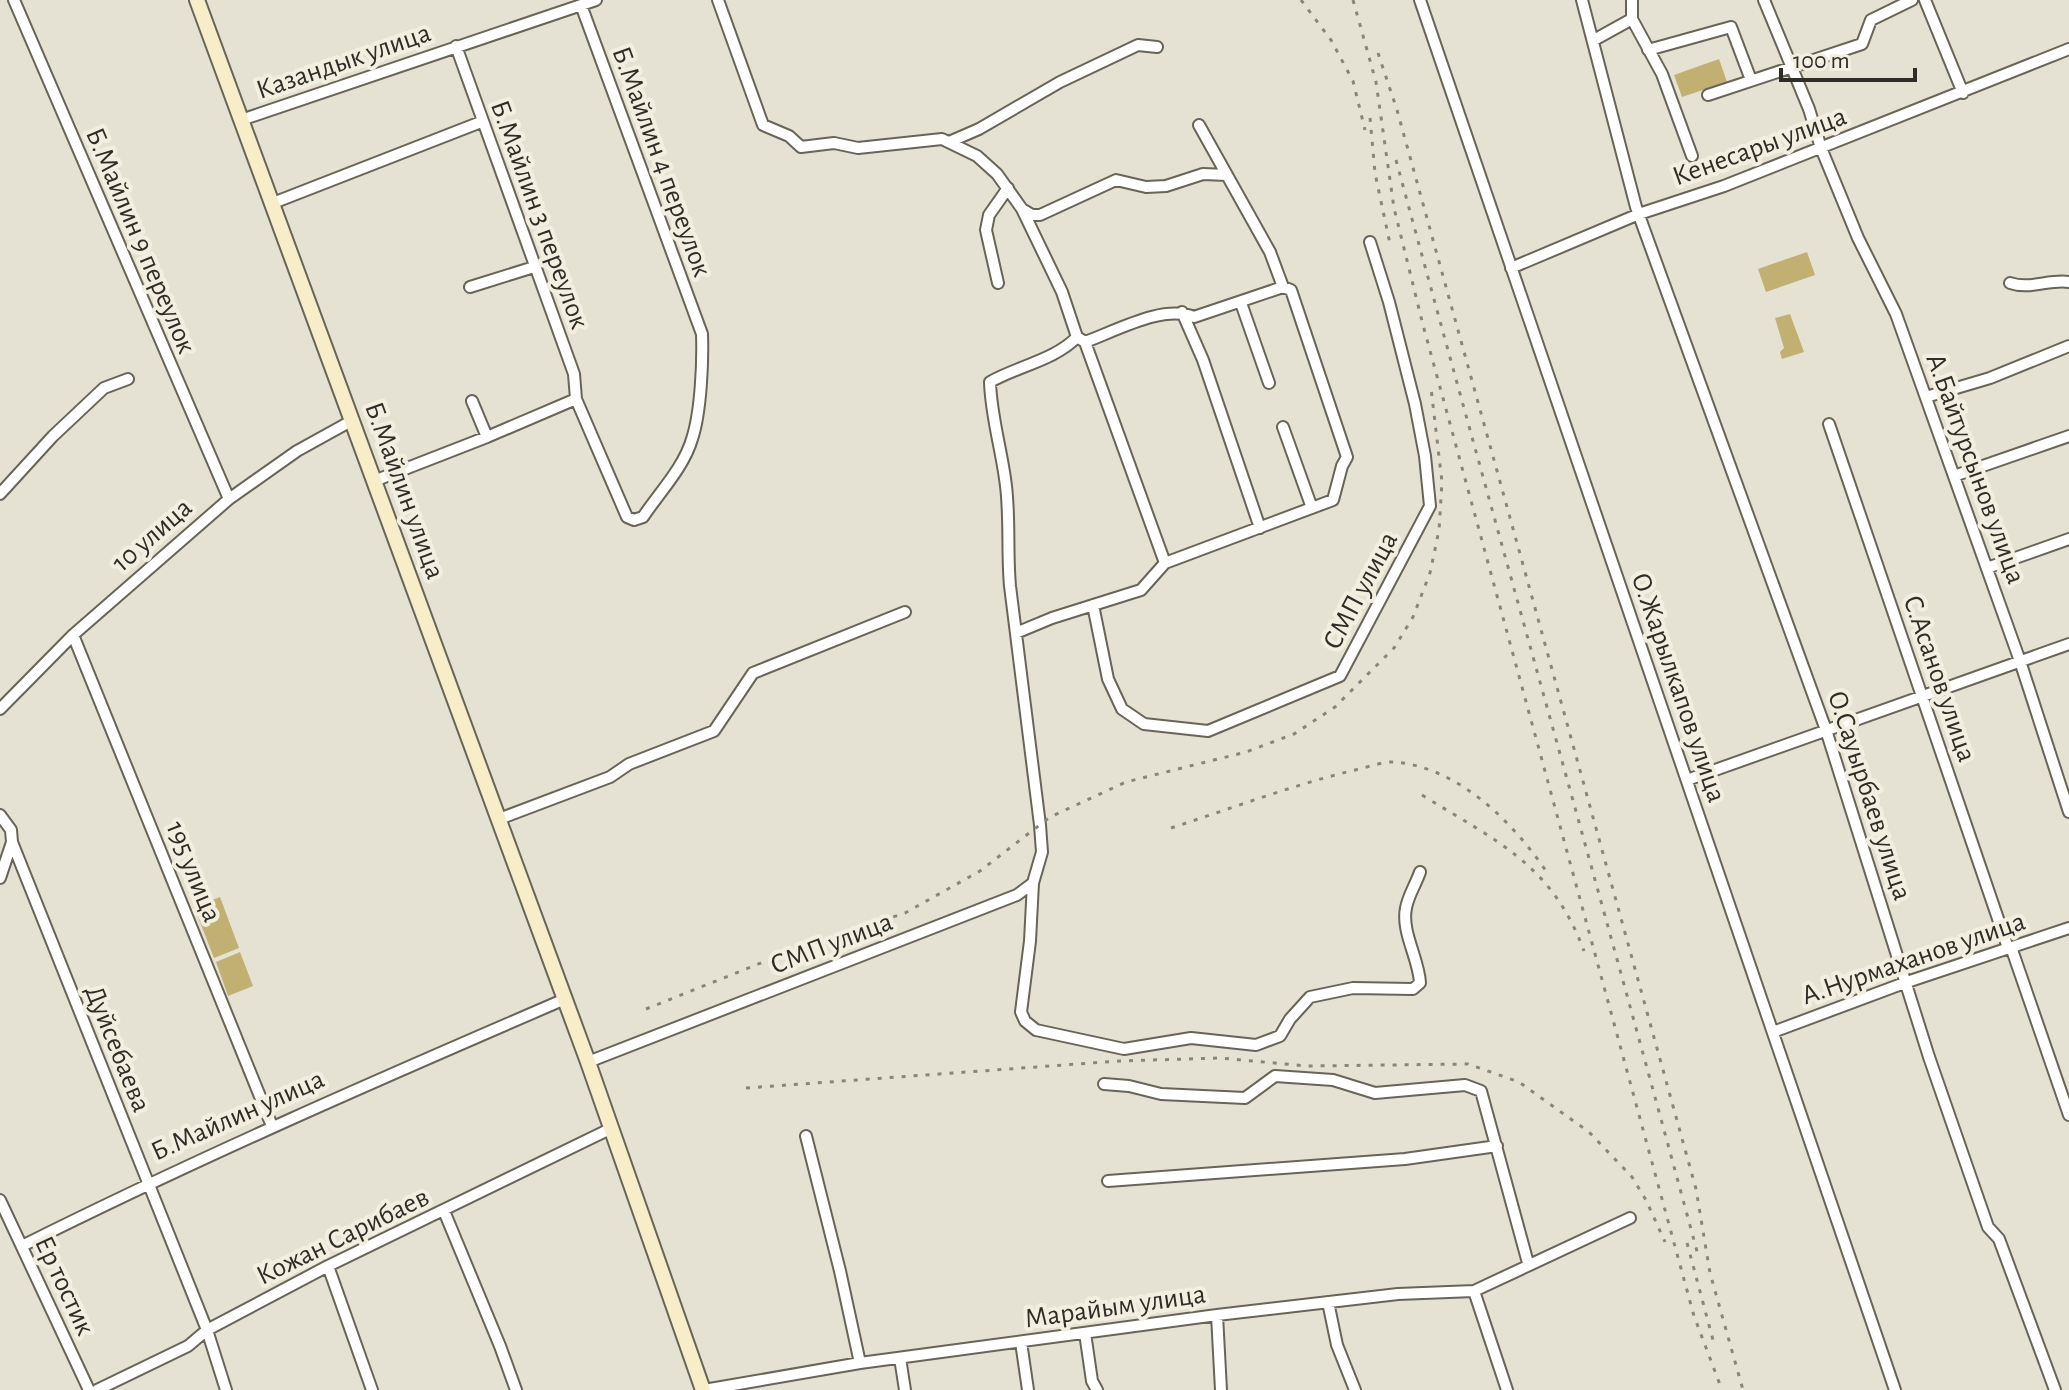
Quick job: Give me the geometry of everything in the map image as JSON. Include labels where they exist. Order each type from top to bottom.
[{"type":"street","name":"Б.Майлин 9 переулок","points":[[14,0],[229,499]]},
{"type":"street","name":"Б.Майлин улица","points":[[197,0],[588,1062],[704,1390]]},
{"type":"street","name":"Казандык улица","points":[[241,120],[596,0]]},
{"type":"street","points":[[718,0],[763,125],[789,136],[801,147],[834,143],[858,148],[945,141],[979,129],[1060,82],[1138,45],[1157,47]]},
{"type":"street","name":"О.Жарылкапов улица","points":[[1420,0],[1895,1390]]},
{"type":"street","name":"О.Сауырбаев улица","points":[[1582,0],[1639,214],[1826,730],[1929,1057],[1988,1227],[1999,1239],[2055,1390]]},
{"type":"street","points":[[1632,0],[1632,19],[1662,74],[1692,156]]},
{"type":"street","name":"А.Байтурсынов улица","points":[[1764,0],[1858,238],[1896,314],[2020,661],[2069,812]]},
{"type":"street","points":[[1708,95],[1862,44],[1871,20],[1912,0]]},
{"type":"street","points":[[1925,0],[1963,93]]},
{"type":"street","name":"Б.Майлин 4 переулок","points":[[581,5],[702,334]]},
{"type":"street","points":[[1594,40],[1632,19]]},
{"type":"street","points":[[1648,50],[1731,27],[1751,80]]},
{"type":"street","name":"Б.Майлин 3 переулок","points":[[456,46],[574,374],[576,399],[627,517],[634,520],[643,517],[677,468],[692,439],[703,362],[702,334]]},
{"type":"street","name":"Кенесары улица","points":[[1511,268],[1639,214],[1724,186],[2069,49]]},
{"type":"street","points":[[273,203],[481,122]]},
{"type":"street","points":[[1199,125],[1270,252],[1283,287]]},
{"type":"street","points":[[945,141],[977,156],[1008,188],[1022,209],[1081,339],[1165,563]]},
{"type":"street","points":[[1022,209],[1032,215],[1040,215],[1116,180],[1146,187],[1166,186],[1203,174],[1227,175]]},
{"type":"street","points":[[998,283],[986,230],[989,215],[1008,188]]},
{"type":"street","name":"СМП улица","points":[[1093,605],[1108,679],[1122,709],[1144,724],[1208,731],[1340,676],[1430,506],[1415,404],[1370,242]]},
{"type":"street","points":[[470,287],[534,267]]},
{"type":"street","points":[[2010,283],[2022,287],[2069,282]]},
{"type":"street","points":[[1016,633],[1052,618],[1141,590],[1165,563],[1333,500],[1347,457],[1291,290],[1283,287],[1194,317],[1182,312],[1164,313],[1081,339],[990,382],[1006,488],[1006,548],[1016,633],[1041,839],[1042,852],[1033,883],[1021,1012],[1025,1021],[1036,1030],[1124,1049],[1191,1038],[1256,1045],[1280,1036],[1290,1019],[1310,997],[1353,988],[1413,989],[1420,983],[1419,966],[1408,934],[1405,910],[1420,872]]},
{"type":"street","points":[[1241,303],[1269,383]]},
{"type":"street","points":[[1182,312],[1203,360],[1260,528]]},
{"type":"street","points":[[1926,397],[1990,378],[2069,346]]},
{"type":"street","points":[[0,494],[53,436],[104,388],[128,379]]},
{"type":"street","points":[[374,481],[576,399]]},
{"type":"street","points":[[472,401],[487,437]]},
{"type":"street","name":"10 улица","points":[[0,709],[73,635],[229,499],[297,451],[353,420]]},
{"type":"street","name":"С.Асанов улица","points":[[1829,424],[2069,1115]]},
{"type":"street","points":[[1283,427],[1312,508]]},
{"type":"street","points":[[1954,476],[2069,436]]},
{"type":"street","points":[[1987,568],[2069,539]]},
{"type":"street","points":[[499,819],[610,777],[629,764],[714,731],[753,673],[905,612]]},
{"type":"street","name":"195 улица","points":[[73,635],[272,1126]]},
{"type":"street","points":[[1687,780],[2069,644]]},
{"type":"street","points":[[2056,771],[2069,767]]},
{"type":"street","name":"Дуйсебаева","points":[[0,815],[11,830],[12,842],[207,1330],[226,1390]]},
{"type":"street","points":[[0,878],[12,842]]},
{"type":"street","name":"СМП улица","points":[[588,1062],[1017,895],[1033,883]]},
{"type":"street","name":"А.Нурмаханов улица","points":[[1773,1032],[1907,982],[2069,928]]},
{"type":"street","name":"Б.Майлин улица","points":[[22,1246],[147,1183],[272,1126],[565,999]]},
{"type":"street","points":[[1104,1084],[1161,1094],[1245,1098],[1275,1076],[1333,1080],[1375,1093],[1465,1085],[1481,1091],[1528,1263]]},
{"type":"street","name":"Кожан Сарибаев","points":[[97,1390],[188,1346],[207,1330],[328,1266],[612,1128]]},
{"type":"street","points":[[806,1136],[860,1363]]},
{"type":"street","points":[[1108,1181],[1405,1159],[1497,1146]]},
{"type":"street","name":"Ер тостик","points":[[0,1200],[89,1390]]},
{"type":"street","points":[[444,1211],[516,1390]]},
{"type":"street","name":"Марайым улица","points":[[704,1390],[860,1363],[1217,1315],[1398,1294],[1474,1291],[1528,1263],[1630,1218]]},
{"type":"street","points":[[328,1266],[372,1390]]},
{"type":"street","points":[[1474,1291],[1507,1390]]},
{"type":"street","points":[[1328,1302],[1337,1345],[1355,1390]]},
{"type":"street","points":[[1217,1315],[1221,1390]]},
{"type":"street","points":[[1085,1333],[1092,1381],[1097,1390]]},
{"type":"street","points":[[1021,1342],[1028,1390]]},
{"type":"street","points":[[900,1358],[905,1390]]},
{"type":"shaded area","points":[[1719,59],[1727,82],[1682,97],[1674,75]]},
{"type":"shaded area","points":[[1807,252],[1815,275],[1766,292],[1758,269]]},
{"type":"shaded area","points":[[1790,314],[1804,352],[1782,359],[1780,352],[1784,348],[1775,318]]},
{"type":"shaded area","points":[[220,897],[239,948],[214,958],[194,907]]},
{"type":"shaded area","points":[[240,952],[253,986],[228,996],[216,962]]},
{"type":"railway","points":[[1301,0],[1331,40],[1353,81],[1365,130]]},
{"type":"railway","points":[[1353,0],[1376,82],[1394,208],[1423,325],[1694,1316],[1722,1390]]},
{"type":"railway","points":[[1378,53],[1397,110],[1696,1189],[1710,1273],[1743,1390]]},
{"type":"railway","points":[[1370,118],[1375,173],[1390,244]]},
{"type":"railway","points":[[1396,160],[1698,1255]]},
{"type":"railway","points":[[646,1009],[781,955],[905,913],[980,871],[1050,817],[1126,782],[1246,752],[1294,734],[1335,707],[1394,648],[1413,617],[1430,573],[1439,530],[1442,482],[1431,388]]},
{"type":"railway","points":[[1171,828],[1311,782],[1394,762],[1441,774],[1483,801],[1519,836],[1548,874]]},
{"type":"railway","points":[[1422,795],[1497,842],[1538,876],[1556,896],[1584,951]]},
{"type":"railway","points":[[746,1088],[1119,1061],[1220,1058],[1307,1066],[1468,1064],[1519,1082],[1589,1132],[1632,1177],[1665,1242]]},
{"type":"railway","points":[[1687,1243],[1713,1340]]}]
